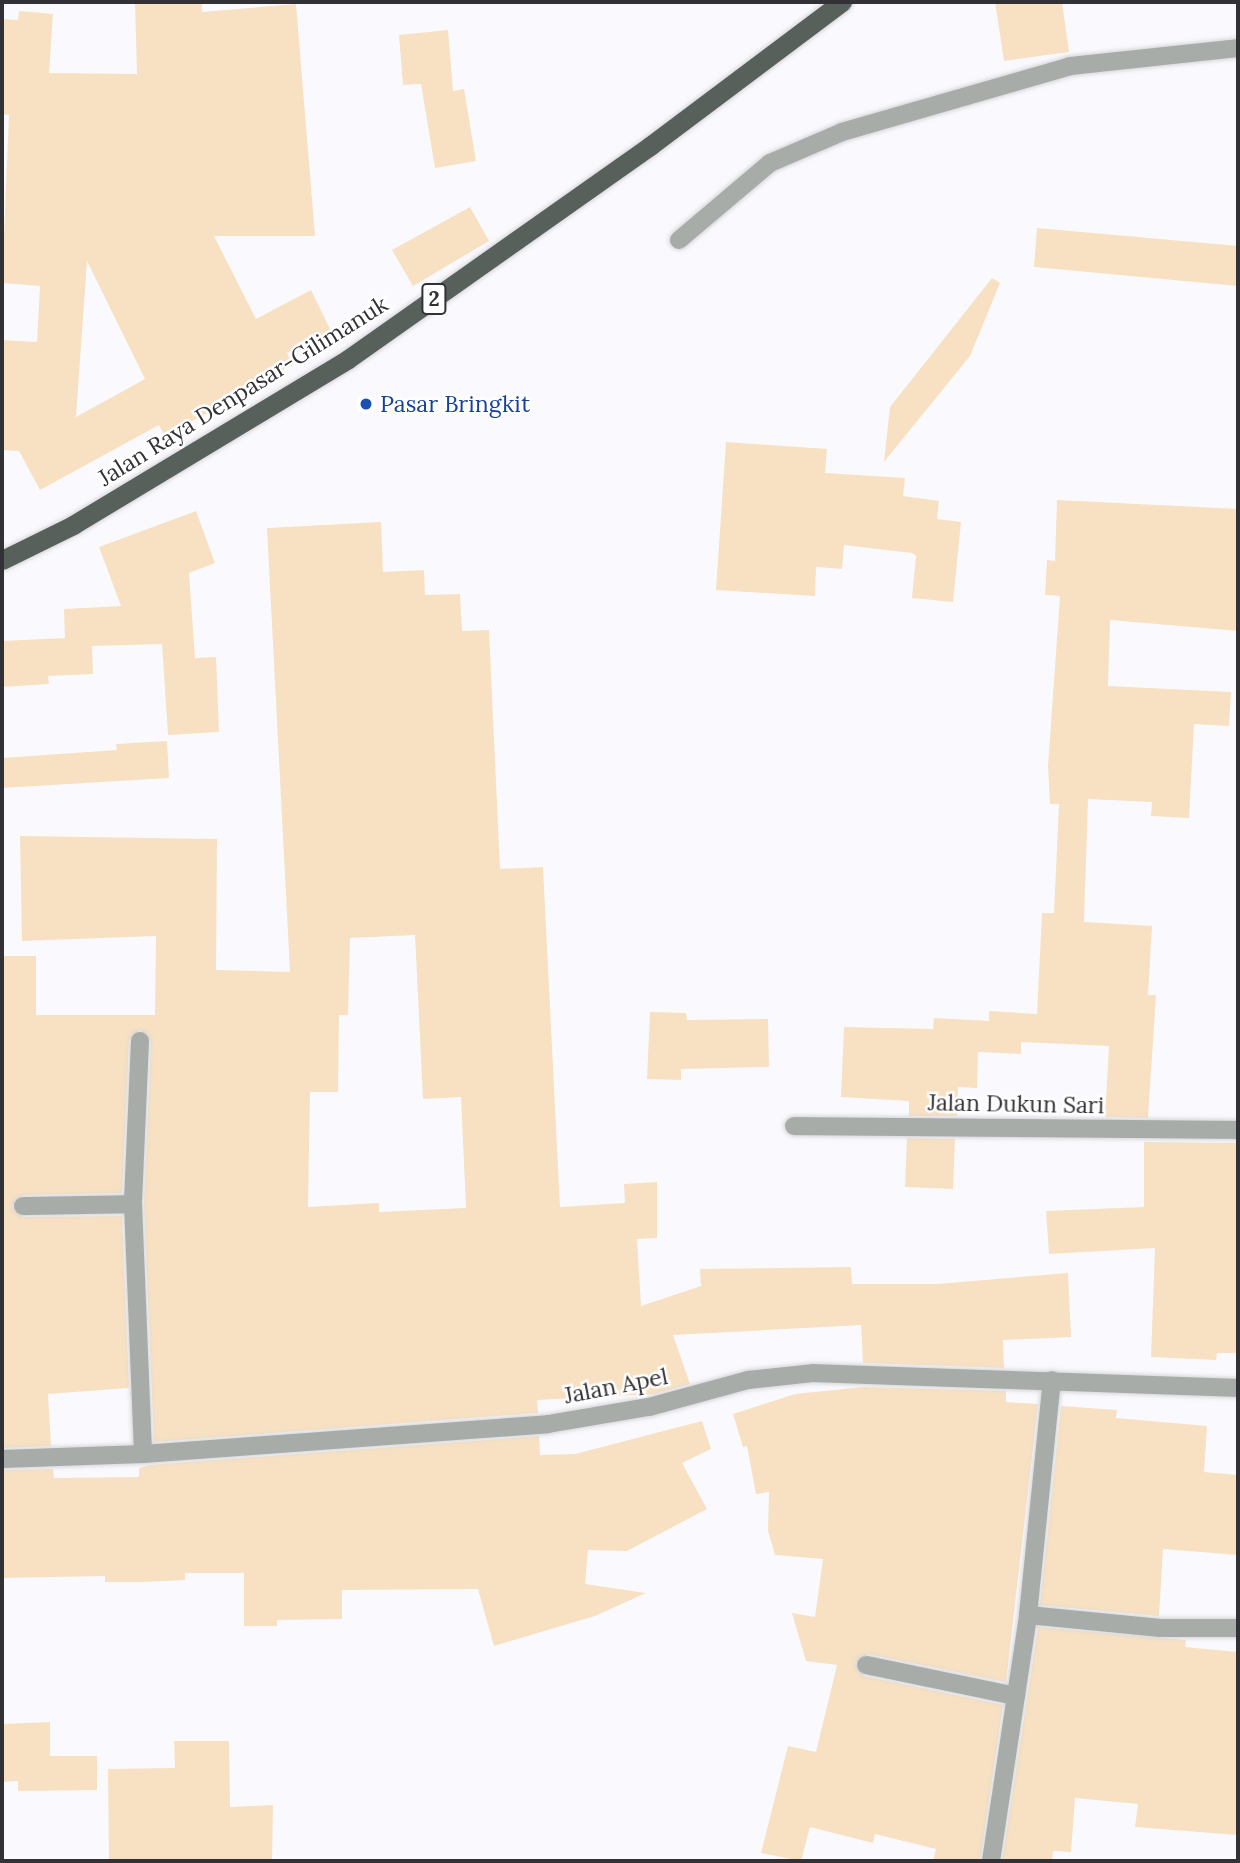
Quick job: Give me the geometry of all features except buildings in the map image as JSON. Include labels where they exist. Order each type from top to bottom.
[{"type":"highway","name":"Jalan Raya Denpasar-Gilimanuk","points":[[2,560],[73,524],[348,359],[640,154],[842,2]]},
{"type":"street","points":[[679,240],[770,163],[842,132],[1070,66],[1238,48]]},
{"type":"street","points":[[140,1041],[133,1204],[143,1454]]},
{"type":"street","name":"Jalan Dukun Sari","points":[[794,1126],[1238,1130]]},
{"type":"street","points":[[23,1206],[133,1204]]},
{"type":"street","name":"Jalan Apel","points":[[2,1459],[143,1454],[548,1424],[649,1407],[748,1380],[813,1373],[1238,1388]]},
{"type":"street","points":[[991,1861],[1028,1615],[1052,1380]]},
{"type":"street","points":[[1028,1615],[1160,1628],[1238,1628]]},
{"type":"street","points":[[866,1665],[1016,1696]]},
{"type":"place","name":"Pasar Bringkit","points":[[366,404]]}]
